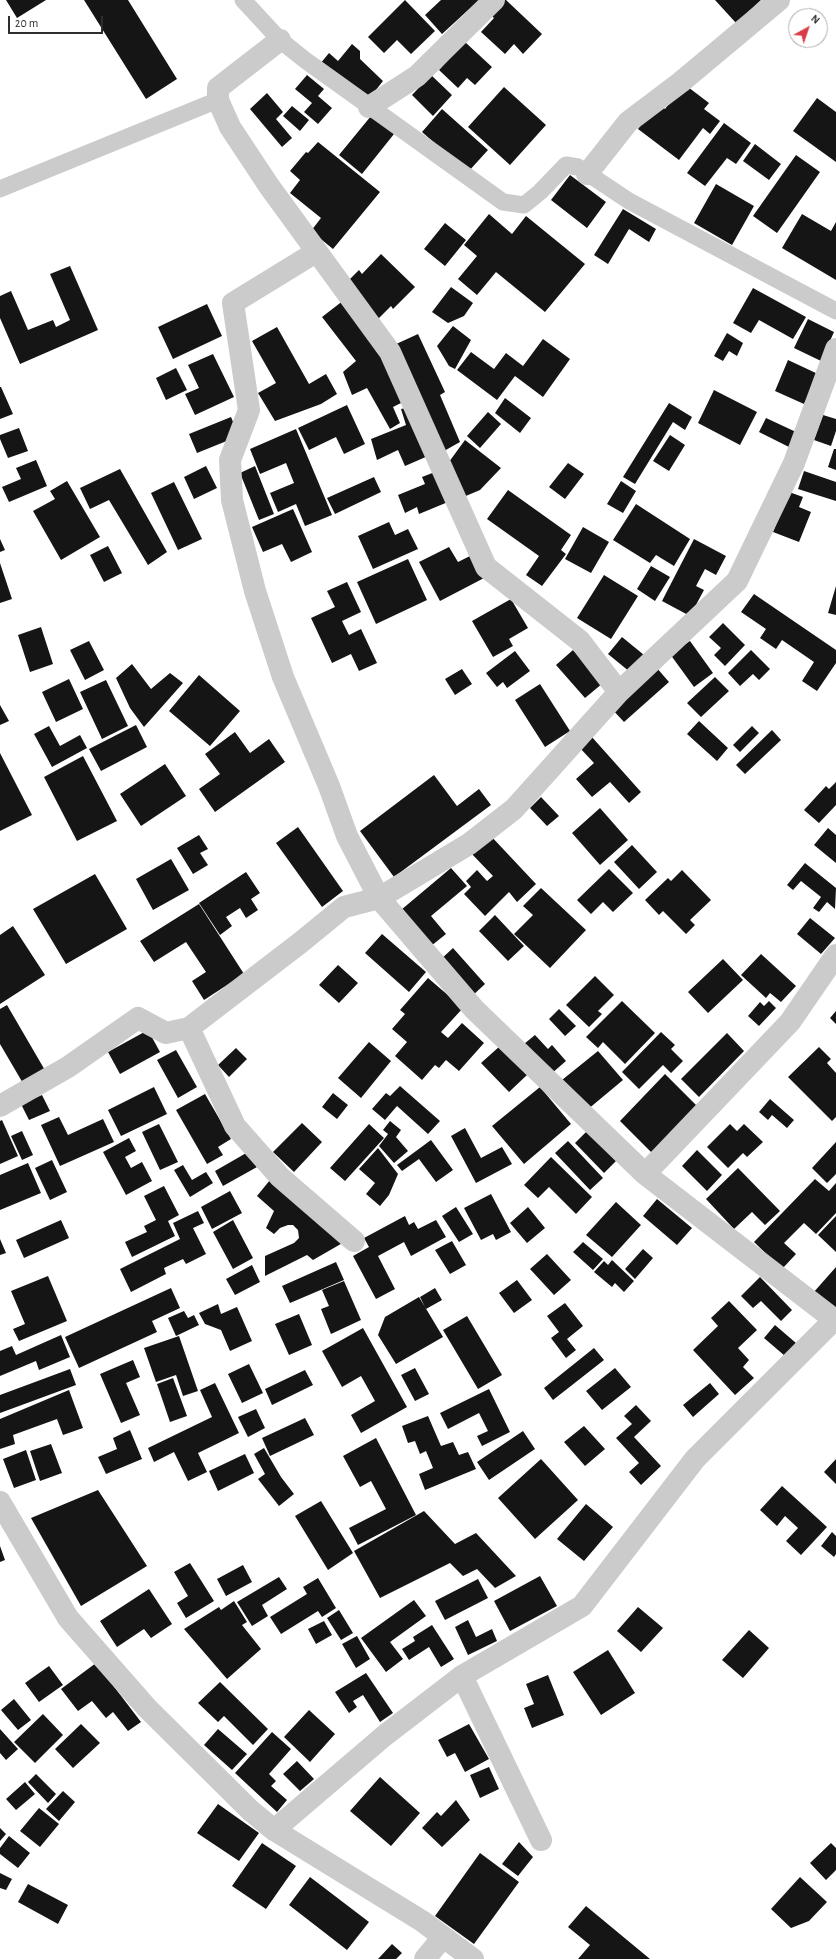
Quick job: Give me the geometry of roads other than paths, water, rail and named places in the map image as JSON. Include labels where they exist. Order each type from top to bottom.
[{"type":"street","points":[[369,107],[417,76],[494,0]]},
{"type":"street","points":[[587,174],[628,122],[680,82],[779,0]]},
{"type":"street","points":[[280,40],[218,88],[218,100],[230,127],[316,252],[390,352],[486,567],[580,641],[619,692]]},
{"type":"street","points":[[274,1830],[384,1736],[462,1676],[582,1606],[695,1459],[835,1321],[645,1174],[474,1009],[379,898],[347,836],[329,786],[283,677],[255,591],[232,500],[230,460],[248,410],[233,303],[316,252]]},
{"type":"street","points":[[0,1106],[68,1067],[138,1018],[166,1033],[189,1028],[300,943],[344,907],[379,898],[469,844],[514,809],[619,692],[737,581],[794,463],[836,349]]},
{"type":"street","points":[[645,1174],[790,1022],[836,955]]},
{"type":"street","points":[[189,1028],[235,1126],[280,1177],[354,1241]]},
{"type":"street","points":[[0,1502],[68,1618],[148,1708],[250,1810],[274,1830],[422,1921],[473,1959]]},
{"type":"street","points":[[462,1676],[541,1840]]},
{"type":"street","points":[[425,1959],[443,1937]]},
{"type":"lane","points":[[243,0],[280,40],[369,107],[503,202],[524,205],[540,192],[566,165],[578,167],[629,201],[836,311]]},
{"type":"lane","points":[[0,188],[218,100]]}]
